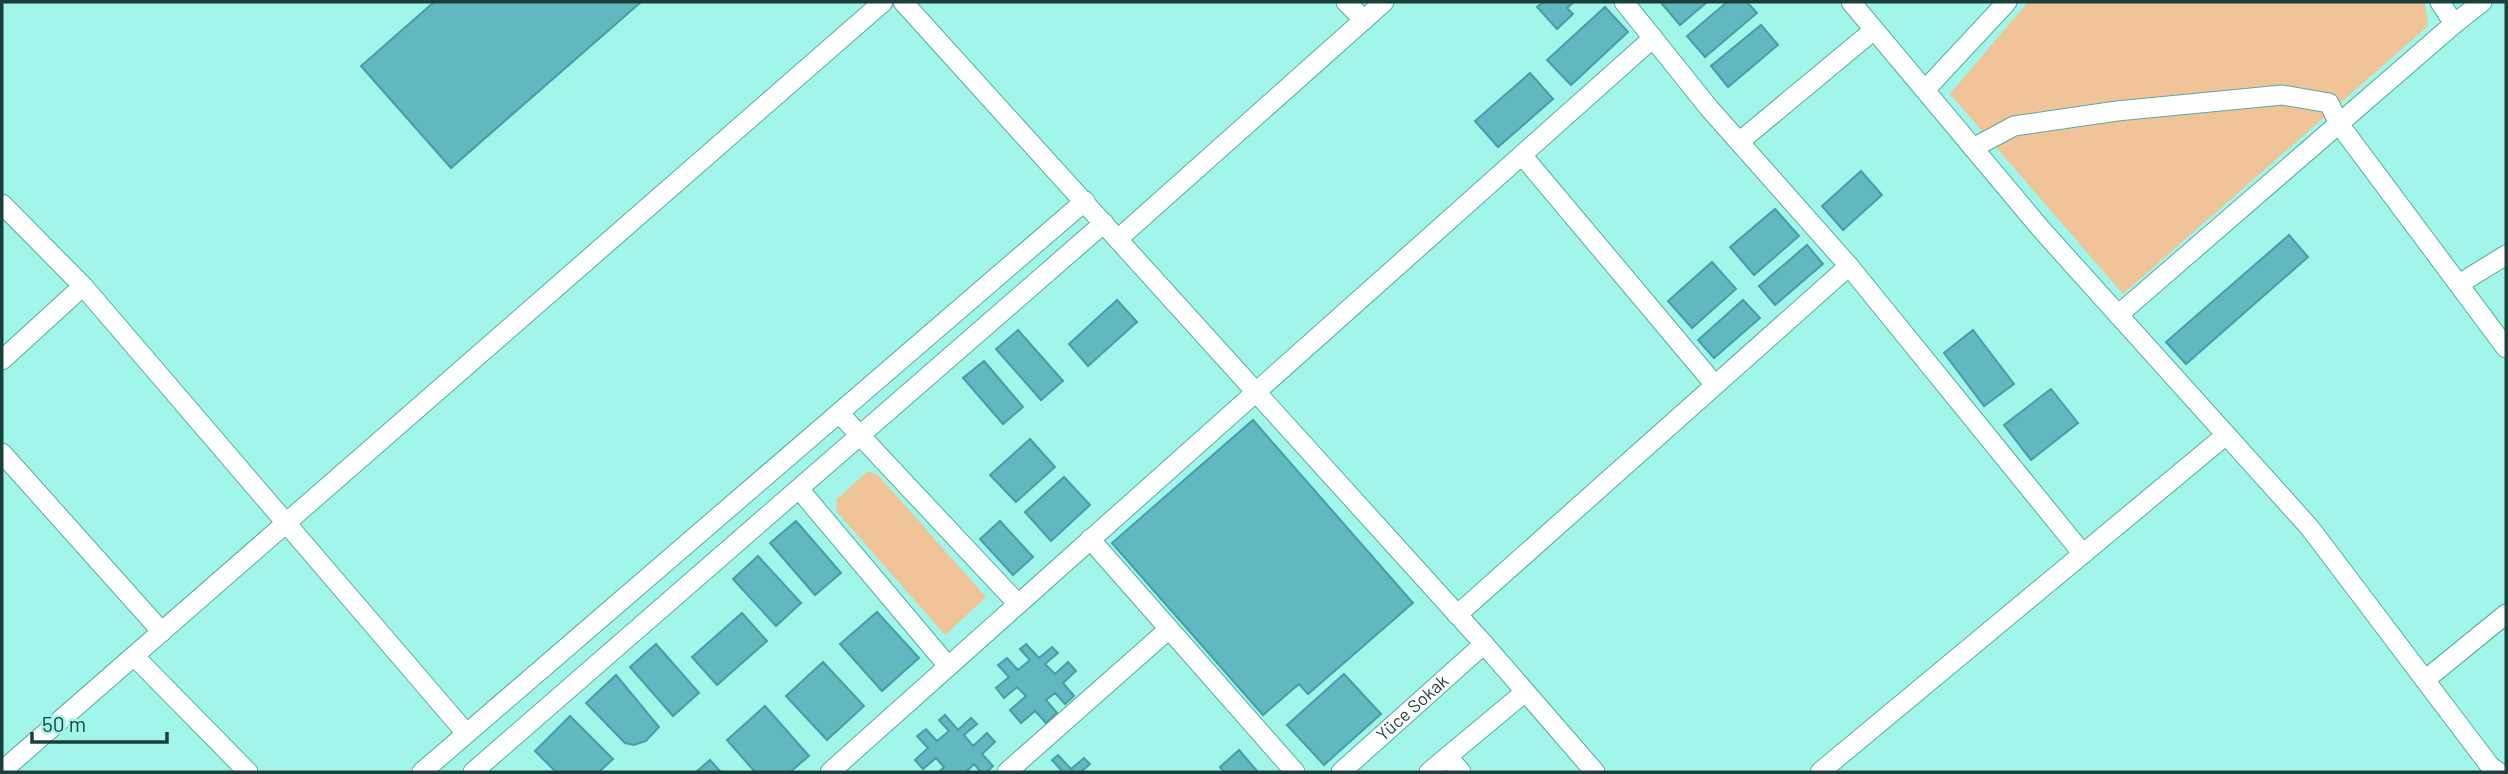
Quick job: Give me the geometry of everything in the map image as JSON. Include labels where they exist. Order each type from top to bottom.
[{"type":"street","points":[[2,771],[883,2]]},
{"type":"street","points":[[904,2],[1484,644],[1595,772]]},
{"type":"street","points":[[1346,2],[1364,20]]},
{"type":"street","points":[[1118,239],[1384,2]]},
{"type":"street","points":[[1625,2],[1709,108],[1849,266],[2083,554]]},
{"type":"street","points":[[1851,2],[2041,229],[2310,528],[2490,766],[2498,772]]},
{"type":"street","points":[[1925,90],[2007,2]]},
{"type":"street","points":[[2440,2],[2454,24]]},
{"type":"street","points":[[2118,315],[2482,2]]},
{"type":"street","points":[[1739,142],[1874,30]]},
{"type":"street","points":[[830,772],[1653,38]]},
{"type":"street","points":[[1973,148],[2014,126],[2117,111],[2282,95],[2329,103],[2339,124],[2506,348]]},
{"type":"street","points":[[1522,155],[1715,385]]},
{"type":"street","points":[[422,772],[1085,201]]},
{"type":"street","points":[[2,204],[83,286],[466,733]]},
{"type":"street","points":[[473,772],[1104,223]]},
{"type":"street","points":[[2459,284],[2506,255]]},
{"type":"street","points":[[1457,615],[1849,266]]},
{"type":"street","points":[[2,360],[83,286]]},
{"type":"street","points":[[840,414],[1018,604]]},
{"type":"street","points":[[1820,772],[2226,435]]},
{"type":"street","points":[[2,453],[162,632]]},
{"type":"street","points":[[799,489],[948,666]]},
{"type":"street","points":[[1090,539],[1294,772]]},
{"type":"street","points":[[2425,680],[2506,614]]},
{"type":"street","points":[[1007,772],[1169,629]]},
{"type":"street","name":"Yüce Sokak","points":[[1341,772],[1484,644]]},
{"type":"street","points":[[134,656],[248,772]]},
{"type":"street","points":[[1429,772],[1525,692]]},
{"type":"street","points":[[1448,757],[1461,772]]},
{"type":"shaded area","points":[[2028,2],[2425,2],[2428,26],[2123,294],[1950,94]]},
{"type":"shaded area","points":[[868,471],[878,475],[986,597],[945,635],[837,512],[836,500]]},
{"type":"building","points":[[434,2],[641,2],[451,168],[361,66]]},
{"type":"building","points":[[1544,2],[1574,2],[1567,8],[1573,14],[1557,29],[1537,7]]},
{"type":"building","points":[[1707,2],[1680,25],[1662,4]]},
{"type":"building","points":[[1727,2],[1747,2],[1757,13],[1705,57],[1687,36]]},
{"type":"building","points":[[1605,7],[1628,32],[1571,85],[1547,60]]},
{"type":"building","points":[[1761,25],[1778,45],[1728,87],[1711,66]]},
{"type":"building","points":[[1530,73],[1553,99],[1498,147],[1475,121]]},
{"type":"building","points":[[1861,171],[1882,195],[1843,230],[1822,206]]},
{"type":"building","points":[[1775,209],[1799,236],[1754,275],[1730,247]]},
{"type":"building","points":[[2289,235],[2308,257],[2186,364],[2166,342]]},
{"type":"building","points":[[1807,245],[1823,264],[1775,305],[1759,286]]},
{"type":"building","points":[[1712,262],[1736,289],[1692,328],[1668,301]]},
{"type":"building","points":[[1117,300],[1137,322],[1088,366],[1069,344]]},
{"type":"building","points":[[1743,300],[1760,318],[1714,358],[1698,340]]},
{"type":"building","points":[[1018,330],[1063,381],[1041,400],[996,349]]},
{"type":"building","points":[[1973,330],[2014,384],[1984,406],[1944,353]]},
{"type":"building","points":[[984,361],[1023,407],[1003,424],[963,378]]},
{"type":"building","points":[[2051,389],[2078,423],[2031,460],[2004,425]]},
{"type":"building","points":[[1253,420],[1413,603],[1308,694],[1299,684],[1263,715],[1112,543]]},
{"type":"building","points":[[1030,439],[1055,467],[1016,502],[990,475]]},
{"type":"building","points":[[1064,477],[1090,505],[1051,541],[1025,512]]},
{"type":"building","points":[[796,521],[841,573],[815,595],[770,543]]},
{"type":"building","points":[[1000,521],[1033,557],[1013,575],[980,539]]},
{"type":"building","points":[[758,556],[801,603],[776,626],[733,579]]},
{"type":"building","points":[[877,612],[919,658],[882,691],[840,644]]},
{"type":"building","points":[[742,613],[767,641],[717,685],[692,657]]},
{"type":"building","points":[[656,644],[699,693],[673,716],[630,667]]},
{"type":"building","points":[[1026,644],[1039,658],[1052,647],[1058,653],[1045,664],[1055,674],[1068,662],[1076,671],[1063,683],[1074,696],[1065,704],[1055,693],[1046,700],[1057,713],[1046,723],[1035,711],[1021,723],[1010,710],[1026,696],[1017,687],[1004,698],[996,688],[1009,677],[998,665],[1007,658],[1018,670],[1030,660],[1020,649]]},
{"type":"building","points":[[823,662],[864,706],[827,740],[786,696]]},
{"type":"building","points":[[1344,674],[1381,714],[1324,765],[1287,725]]},
{"type":"building","points":[[616,675],[659,727],[646,741],[634,745],[625,743],[586,703]]},
{"type":"building","points":[[765,706],[809,756],[790,772],[755,772],[727,740]]},
{"type":"building","points":[[945,715],[958,730],[971,718],[977,724],[964,735],[973,746],[987,733],[995,742],[982,754],[993,766],[987,772],[981,772],[974,764],[966,772],[939,772],[944,767],[936,758],[923,769],[915,760],[928,748],[917,736],[926,729],[937,741],[949,731],[939,720]]},
{"type":"building","points":[[570,716],[613,759],[599,772],[556,772],[535,751]]},
{"type":"building","points":[[1239,750],[1258,772],[1224,772],[1220,767]]},
{"type":"building","points":[[1058,755],[1071,769],[1084,758],[1090,764],[1081,772],[1060,772],[1062,771],[1052,760]]},
{"type":"building","points":[[710,760],[721,772],[696,772]]}]
